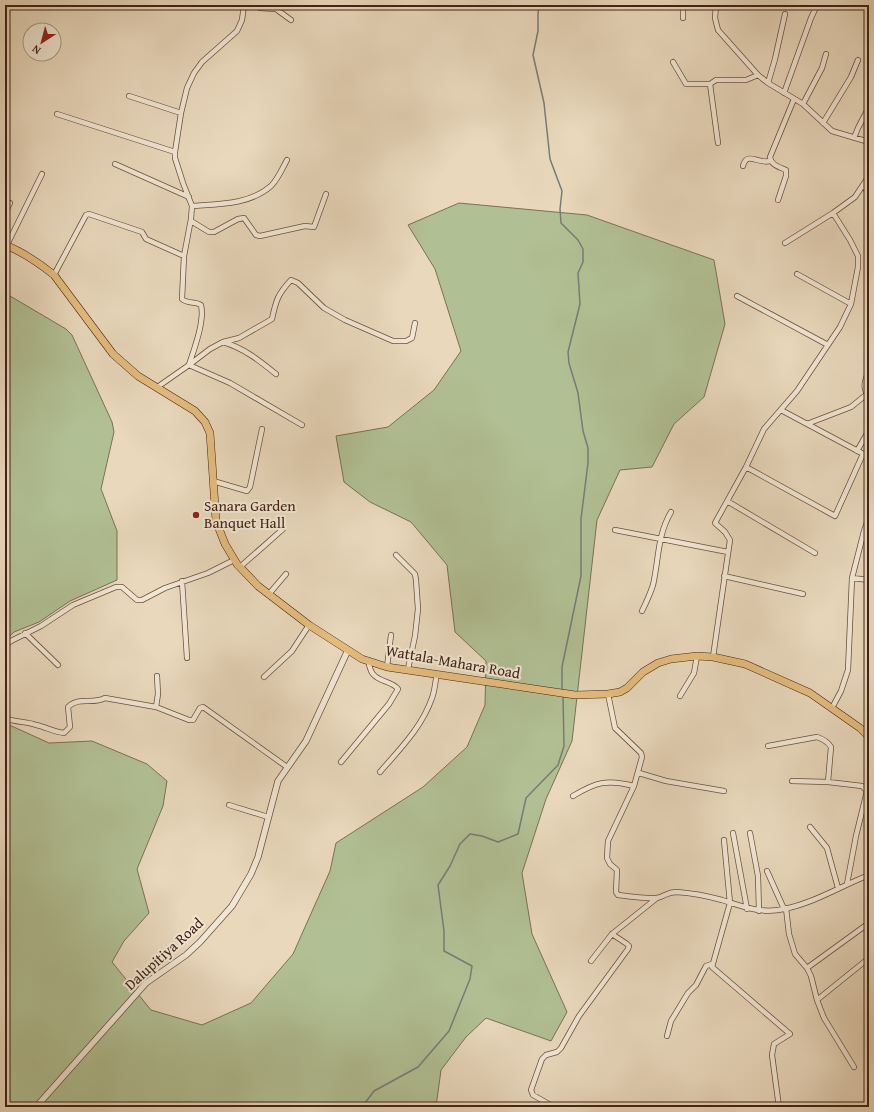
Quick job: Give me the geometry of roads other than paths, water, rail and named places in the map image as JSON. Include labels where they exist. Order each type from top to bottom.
[{"type":"main road","name":"Wattala-Mahara Road","points":[[6,245],[33,260],[54,275],[113,354],[138,376],[195,411],[205,422],[210,433],[216,521],[225,544],[234,560],[258,586],[309,626],[362,659],[387,667],[575,695],[620,692],[643,672],[658,663],[671,659],[697,656],[713,657],[746,664],[810,693],[860,728],[869,737]]},
{"type":"street","points":[[190,365],[201,322],[202,309],[201,305],[198,303],[184,301],[182,299],[184,256],[191,221],[192,206],[183,183],[174,152],[187,88],[194,72],[202,62],[237,31],[242,20],[244,5]]},
{"type":"street","points":[[253,5],[260,8],[276,10],[291,20]]},
{"type":"street","points":[[683,5],[683,18]]},
{"type":"street","points":[[716,5],[715,18],[718,30],[758,75],[768,83],[804,104],[832,131],[869,142]]},
{"type":"street","points":[[784,93],[817,5]]},
{"type":"street","points":[[768,83],[785,14]]},
{"type":"street","points":[[804,104],[822,68],[826,54]]},
{"type":"street","points":[[823,123],[851,78],[858,60]]},
{"type":"street","points":[[673,62],[686,84],[710,84],[716,80],[746,80],[758,75]]},
{"type":"street","points":[[710,84],[718,143]]},
{"type":"street","points":[[129,96],[182,113]]},
{"type":"street","points":[[778,200],[786,176],[786,170],[773,164],[770,157],[794,99]]},
{"type":"street","points":[[854,138],[869,108]]},
{"type":"street","points":[[57,114],[174,152]]},
{"type":"street","points":[[743,166],[743,163],[746,160],[752,158],[763,161],[771,161]]},
{"type":"street","points":[[192,206],[233,204],[253,197],[271,186],[287,160]]},
{"type":"street","points":[[115,164],[189,196]]},
{"type":"street","points":[[6,245],[42,174]]},
{"type":"street","points":[[785,243],[833,213],[855,197],[869,176]]},
{"type":"street","points":[[864,185],[869,196]]},
{"type":"street","points":[[191,221],[210,232],[214,232],[238,219],[244,218],[256,235],[260,236],[305,226],[314,226],[326,194]]},
{"type":"street","points":[[5,213],[10,203]]},
{"type":"street","points":[[713,657],[730,540],[725,532],[715,523],[746,467],[764,429],[797,391],[840,327],[851,304],[858,267],[858,256],[833,213]]},
{"type":"street","points":[[54,275],[86,215],[89,214],[142,232],[146,240],[184,256]]},
{"type":"street","points":[[796,274],[851,304]]},
{"type":"street","points":[[156,388],[190,365],[210,349],[223,342],[238,338],[272,319],[276,300],[281,291],[291,280],[298,283],[324,308],[345,320],[393,341],[406,341],[412,338],[415,323]]},
{"type":"street","points":[[737,296],[828,346]]},
{"type":"street","points":[[223,342],[233,345],[254,357],[276,374]]},
{"type":"street","points":[[190,365],[230,383],[302,425]]},
{"type":"street","points":[[807,424],[851,407],[868,395],[865,389],[865,383],[869,371]]},
{"type":"street","points":[[781,410],[869,457]]},
{"type":"street","points":[[213,481],[247,491],[250,487],[262,429]]},
{"type":"street","points":[[857,451],[869,430]]},
{"type":"street","points":[[746,467],[835,516],[863,454]]},
{"type":"street","points":[[727,501],[815,553]]},
{"type":"street","points":[[642,611],[652,585],[659,539],[664,522],[671,512]]},
{"type":"street","points":[[832,708],[841,691],[848,670],[852,578],[863,534],[869,517]]},
{"type":"street","points":[[240,567],[283,529]]},
{"type":"street","points":[[615,530],[728,552]]},
{"type":"street","points":[[863,534],[869,536]]},
{"type":"street","points":[[396,555],[415,574],[416,580],[418,609],[408,670]]},
{"type":"street","points":[[5,646],[11,640],[25,632],[41,626],[74,604],[116,587],[122,587],[137,600],[142,600],[165,588],[208,573],[234,560]]},
{"type":"street","points":[[269,594],[286,574]]},
{"type":"street","points":[[724,576],[803,594]]},
{"type":"street","points":[[852,578],[869,580]]},
{"type":"street","points":[[182,581],[187,658]]},
{"type":"street","points":[[264,677],[292,651],[309,626]]},
{"type":"street","points":[[25,632],[58,665]]},
{"type":"street","points":[[387,667],[391,634]]},
{"type":"street","name":"Dalupitiya Road","points":[[36,1107],[146,983],[200,942],[232,906],[251,874],[258,857],[278,781],[306,741],[348,650]]},
{"type":"street","points":[[680,696],[694,673],[697,656]]},
{"type":"street","points":[[341,762],[389,704],[398,689],[396,686],[377,678],[372,674],[368,660]]},
{"type":"street","points":[[380,772],[411,737],[417,728],[432,698],[437,674]]},
{"type":"street","points":[[156,707],[158,694],[157,676]]},
{"type":"street","points":[[608,694],[615,728],[641,753],[642,757],[634,786],[608,841],[607,858],[616,870],[616,892],[618,895],[657,898]]},
{"type":"street","points":[[5,718],[14,722],[36,724],[50,731],[64,733],[70,727],[68,707],[72,703],[81,701],[99,702],[105,698],[156,707],[189,720],[193,720],[200,708],[203,707],[287,767]]},
{"type":"street","points":[[768,746],[817,737],[822,739],[831,747],[828,782]]},
{"type":"street","points":[[638,773],[666,781],[724,791]]},
{"type":"street","points":[[792,781],[828,782],[862,786],[867,791],[856,836],[847,884]]},
{"type":"street","points":[[573,796],[589,786],[603,782],[623,783],[634,786]]},
{"type":"street","points":[[229,805],[268,817]]},
{"type":"street","points":[[810,827],[826,848],[838,888]]},
{"type":"street","points":[[733,833],[748,909]]},
{"type":"street","points":[[750,833],[758,876],[758,911]]},
{"type":"street","points":[[724,840],[730,903],[712,967],[790,1034],[774,1044],[772,1055],[779,1107]]},
{"type":"street","points":[[767,871],[785,909],[789,934],[795,954],[807,968],[811,976],[817,1000],[824,1018],[854,1067]]},
{"type":"street","points":[[591,960],[612,934],[657,898],[666,893],[677,892],[721,900],[758,911],[785,909],[826,894],[869,875]]},
{"type":"street","points":[[807,968],[869,923]]},
{"type":"street","points":[[554,1107],[533,1095],[531,1090],[542,1059],[546,1055],[557,1052],[561,1048],[579,1016],[628,949],[629,946],[627,944],[612,934]]},
{"type":"street","points":[[817,1000],[869,958]]},
{"type":"street","points":[[668,1036],[671,1021],[688,993],[696,985],[706,966],[712,964]]},
{"type":"waterway","points":[[539,5],[538,31],[533,55],[544,103],[550,159],[562,191],[560,209],[561,223],[578,240],[583,249],[583,262],[578,273],[580,304],[568,352],[569,363],[578,393],[583,431],[588,448],[588,463],[581,519],[581,576],[562,667],[562,691]]},
{"type":"waterway","points":[[362,1107],[374,1091],[418,1067],[449,1031],[470,979],[472,966],[444,951],[444,931],[438,885],[450,866],[460,844],[470,834],[482,836],[498,842],[518,834],[526,798],[558,765],[564,746],[563,696]]},
{"type":"place","name":"Sanara Garden Banquet Hall","points":[[196,515]]}]
